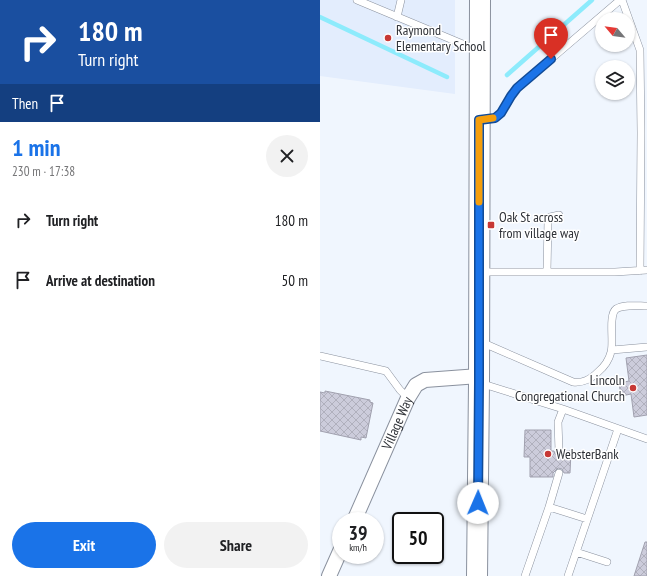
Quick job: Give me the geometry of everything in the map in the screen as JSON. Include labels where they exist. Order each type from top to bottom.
[{"type":"main road","points":[[477,576],[480,341],[480,0]]},
{"type":"street","name":"Village Way","points":[[358,512],[408,398],[416,384],[425,380],[479,380]]},
{"type":"street","points":[[329,576],[334,564]]},
{"type":"lane","points":[[357,0],[480,51]]},
{"type":"lane","points":[[397,17],[401,0]]},
{"type":"lane","points":[[479,120],[495,118],[501,113],[517,88],[621,0],[640,50],[643,271],[480,272]]},
{"type":"lane","points":[[547,272],[548,221],[550,217],[559,215]]},
{"type":"lane","points":[[480,341],[573,382],[585,382],[604,367],[612,350],[614,312],[623,307],[647,306]]},
{"type":"lane","points":[[612,350],[647,347]]},
{"type":"lane","points":[[320,356],[386,371],[408,398]]},
{"type":"lane","points":[[479,380],[647,439]]},
{"type":"lane","points":[[559,451],[558,422],[563,409]]},
{"type":"lane","points":[[568,576],[618,429]]},
{"type":"lane","points":[[525,576],[559,473]]},
{"type":"lane","points":[[549,507],[587,519]]},
{"type":"lane","points":[[576,552],[607,562]]},
{"type":"shaded area","name":"Raymond Elementary School","points":[[320,0],[455,0],[455,94],[320,76]]},
{"type":"building","name":"Lincoln Congregational Church","points":[[647,355],[647,415],[634,417],[631,394],[621,396],[619,383],[629,381],[626,358]]},
{"type":"building","points":[[325,391],[370,400],[370,402],[373,403],[366,438],[361,437],[361,440],[320,431],[320,392],[325,393]]},
{"type":"building","name":"WebsterBank","points":[[525,430],[551,430],[551,451],[554,451],[555,454],[559,456],[562,455],[564,451],[571,451],[570,473],[564,473],[562,469],[558,468],[553,473],[553,477],[530,477],[530,457],[524,457]]},
{"type":"building","points":[[645,542],[647,542],[647,576],[634,576]]},
{"type":"waterway","points":[[507,75],[592,0]]},
{"type":"waterway","points":[[320,17],[447,77]]},
{"type":"slow traffic","points":[[479,202],[479,120],[493,118]]},
{"type":"place","name":"Raymond Elementary School","points":[[388,38]]},
{"type":"place","name":"Oak St across from village way","points":[[491,225]]},
{"type":"place","name":"Lincoln Congregational Church","points":[[633,388]]},
{"type":"place","name":"WebsterBank","points":[[548,454]]},
{"type":"route","points":[[478,503],[479,120],[495,118],[501,113],[517,88],[551,59]]}]
